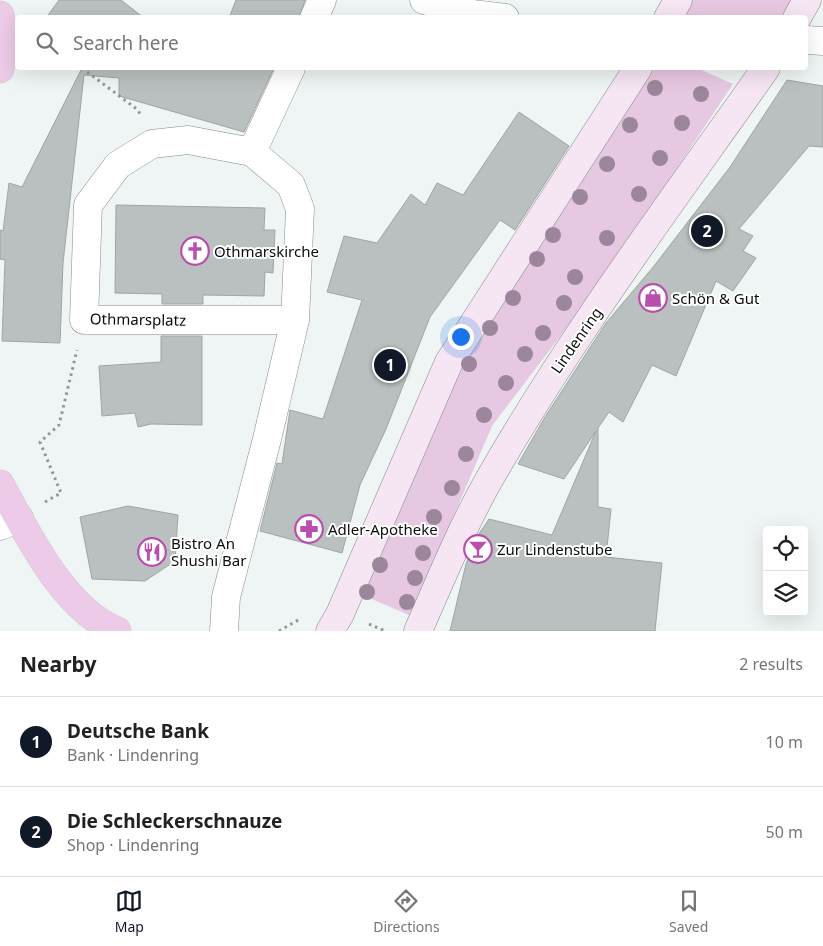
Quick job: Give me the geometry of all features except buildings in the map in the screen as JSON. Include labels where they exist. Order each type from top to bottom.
[{"type":"main road","points":[[670,15],[678,0]]},
{"type":"main road","points":[[798,15],[806,0]]},
{"type":"main road","points":[[0,15],[0,69]]},
{"type":"main road","points":[[330,631],[340,614],[449,362],[637,70]]},
{"type":"main road","name":"Lindenring","points":[[418,631],[461,534],[479,499],[554,370],[765,70]]},
{"type":"main road","points":[[0,484],[9,522],[66,593],[109,630]]},
{"type":"street","points":[[315,15],[322,0]]},
{"type":"street","points":[[424,0],[481,15]]},
{"type":"street","points":[[808,40],[823,41]]},
{"type":"street","points":[[252,152],[290,70]]},
{"type":"street","name":"Othmarsplatz","points":[[224,631],[226,597],[267,439],[295,320],[300,210],[291,185],[252,152],[188,140],[152,144],[118,166],[88,205],[84,320],[295,320]]},
{"type":"path","points":[[85,70],[138,110],[152,144]]},
{"type":"path","points":[[9,522],[61,493],[40,442],[59,426],[84,320]]},
{"type":"path","points":[[375,626],[385,631]]},
{"type":"shaded area","points":[[692,0],[793,0],[783,15],[684,15]]},
{"type":"shaded area","points":[[648,70],[702,70],[733,84],[600,284],[492,426],[411,616],[358,593],[456,369]]},
{"type":"place","name":"Die Schleckerschnauze","points":[[707,231]]},
{"type":"place","name":"Othmarskirche","points":[[195,251]]},
{"type":"place","name":"Schön & Gut","points":[[653,298]]},
{"type":"place","name":"Deutsche Bank","points":[[390,365]]},
{"type":"place","name":"Adler-Apotheke","points":[[309,529]]},
{"type":"place","name":"Zur Lindenstube","points":[[478,549]]},
{"type":"place","name":"Bistro An Shushi Bar","points":[[152,552]]}]
